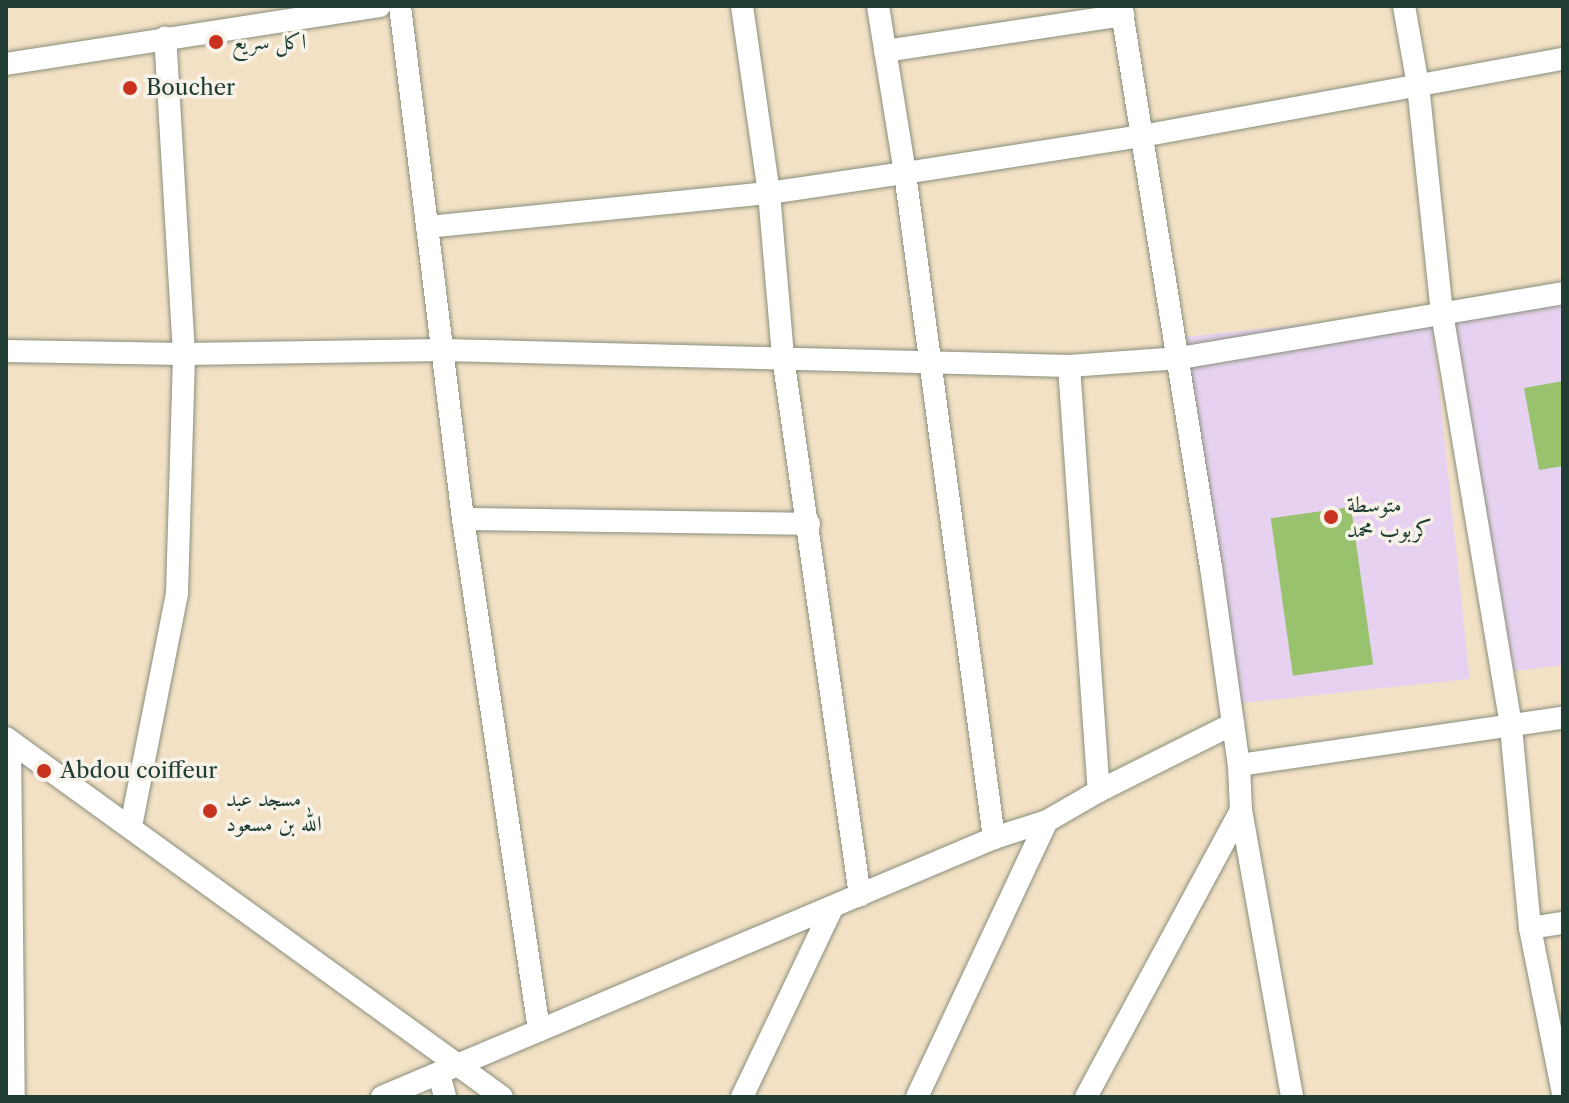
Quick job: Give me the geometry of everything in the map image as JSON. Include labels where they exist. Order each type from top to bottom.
[{"type":"street","points":[[6,64],[380,6]]},
{"type":"street","points":[[400,6],[463,519],[539,1030]]},
{"type":"street","points":[[742,6],[769,193],[783,357],[860,896]]},
{"type":"street","points":[[878,6],[905,173],[994,838]]},
{"type":"street","points":[[1404,6],[1418,85],[1442,313],[1511,727],[1530,928],[1563,1093]]},
{"type":"street","points":[[885,51],[1122,10],[1180,358],[1239,765],[1241,810],[1292,1097]]},
{"type":"street","points":[[131,826],[177,593],[184,354],[165,38]]},
{"type":"street","points":[[427,227],[769,193],[905,173],[1142,136],[1563,59]]},
{"type":"street","points":[[6,351],[184,354],[443,350],[1069,366],[1180,358],[1563,293]]},
{"type":"street","points":[[1069,366],[1099,791]]},
{"type":"street","points":[[463,519],[809,524]]},
{"type":"street","points":[[1239,765],[1563,718]]},
{"type":"street","points":[[382,1097],[994,838],[1047,821],[1099,791],[1233,724]]},
{"type":"street","points":[[8,739],[131,826],[449,1069],[502,1097]]},
{"type":"street","points":[[8,739],[14,1097]]},
{"type":"street","points":[[1086,1097],[1241,810]]},
{"type":"street","points":[[917,1097],[1047,821]]},
{"type":"street","points":[[742,1097],[832,908]]},
{"type":"street","points":[[1530,928],[1563,923]]},
{"type":"street","points":[[445,1097],[449,1069]]},
{"type":"shaded area","points":[[1563,294],[1563,665],[1508,672],[1445,307]]},
{"type":"shaded area","name":"متوسطة كربوب محمد","points":[[1431,311],[1470,679],[1225,705],[1186,337]]},
{"type":"green space","points":[[1563,381],[1563,466],[1539,470],[1524,388]]},
{"type":"green space","points":[[1351,507],[1373,664],[1293,676],[1271,518]]},
{"type":"place","name":"اكل سريع","points":[[216,42]]},
{"type":"place","name":"Boucher","points":[[130,88]]},
{"type":"place","name":"متوسطة كربوب محمد","points":[[1331,517]]},
{"type":"place","name":"Abdou coiffeur","points":[[44,771]]},
{"type":"place","name":"مسجد عبد الله بن مسعود","points":[[210,811]]}]
